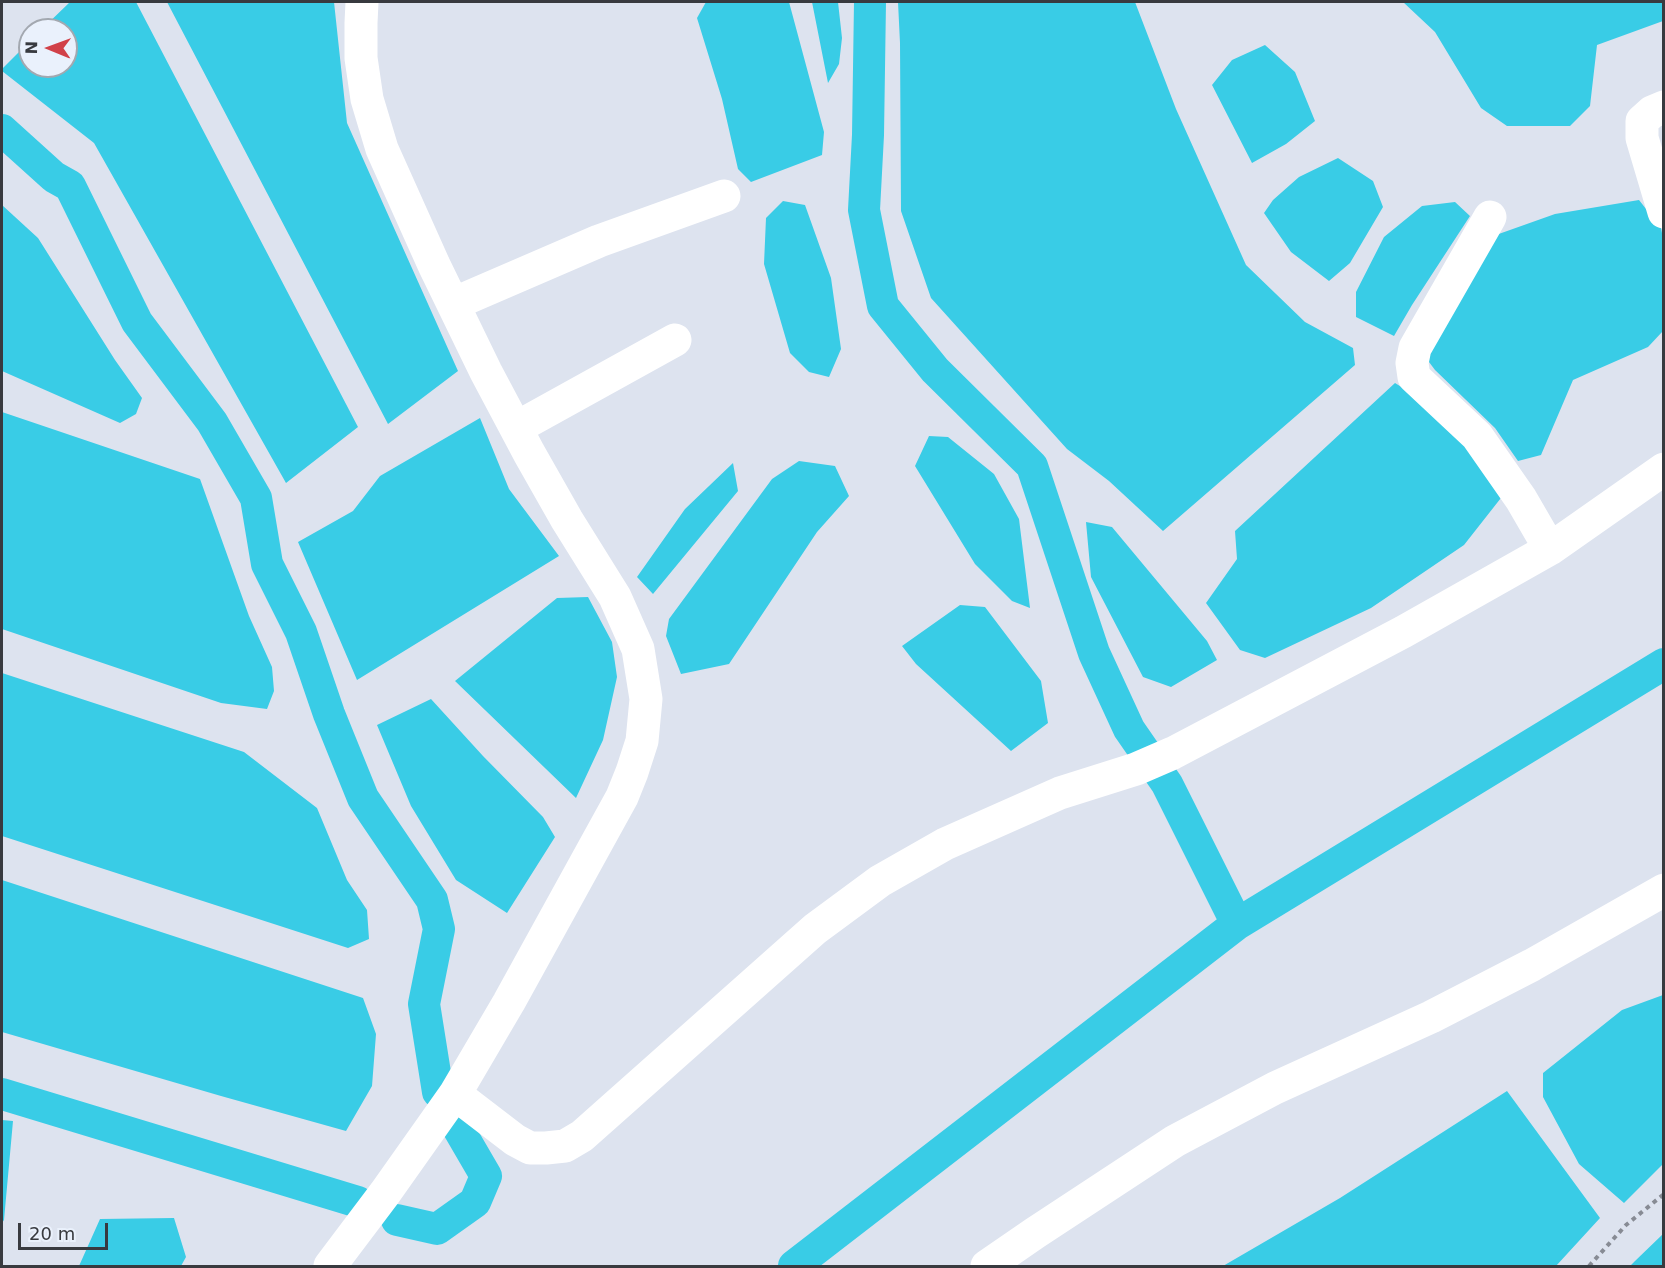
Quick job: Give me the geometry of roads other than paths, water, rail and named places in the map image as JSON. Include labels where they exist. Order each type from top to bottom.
[{"type":"street","points":[[339,1263],[455,1094],[514,993],[622,797],[642,741],[646,699],[638,648],[615,597],[567,520],[516,428],[453,303],[382,148],[367,99],[362,58],[362,2]]},
{"type":"street","points":[[1664,107],[1652,112],[1642,121],[1642,138],[1664,212]]},
{"type":"street","points":[[453,303],[599,240],[724,196]]},
{"type":"street","points":[[1490,217],[1415,348],[1412,363],[1414,377],[1477,436],[1521,499],[1550,549]]},
{"type":"street","points":[[516,428],[675,340]]},
{"type":"street","points":[[455,1094],[515,1140],[530,1148],[565,1146],[582,1136],[815,929],[879,881],[945,844],[1060,793],[1136,769],[1173,753],[1403,632],[1550,549],[1664,469]]},
{"type":"street","points":[[987,1266],[1175,1141],[1275,1088],[1431,1017],[1532,965],[1664,890]]},
{"type":"water","points":[[70,2],[136,2],[358,427],[286,483],[94,143],[2,71],[18,53],[18,78],[78,78],[78,18],[53,18]]},
{"type":"water","points":[[167,2],[334,2],[347,123],[458,371],[388,424]]},
{"type":"water","points":[[706,2],[789,2],[824,132],[822,155],[751,182],[738,169],[722,99],[697,18]]},
{"type":"water","points":[[812,2],[838,2],[842,38],[839,64],[828,83]]},
{"type":"water","points":[[898,2],[1135,2],[1176,109],[1246,265],[1305,322],[1353,348],[1355,365],[1163,531],[1109,481],[1067,449],[931,298],[901,211]]},
{"type":"water","points":[[1403,2],[1663,2],[1663,21],[1597,45],[1590,106],[1570,126],[1507,126],[1481,108],[1435,32]]},
{"type":"water","points":[[1265,45],[1295,72],[1315,121],[1286,144],[1252,163],[1212,85],[1232,60]]},
{"type":"water","points":[[1338,158],[1373,181],[1383,207],[1350,263],[1329,281],[1291,252],[1264,213],[1273,200],[1299,177]]},
{"type":"water","points":[[1639,200],[1661,228],[1664,243],[1663,331],[1648,347],[1573,380],[1541,455],[1518,461],[1495,428],[1435,370],[1423,354],[1479,241],[1555,214]]},
{"type":"water","points":[[783,201],[805,205],[831,278],[841,349],[829,377],[809,372],[790,353],[764,264],[766,218]]},
{"type":"water","points":[[1455,202],[1470,216],[1394,336],[1356,317],[1356,292],[1384,237],[1422,206]]},
{"type":"water","points":[[2,205],[38,238],[115,360],[142,398],[136,414],[120,423],[2,371]]},
{"type":"water","points":[[1395,383],[1469,429],[1508,489],[1464,545],[1371,608],[1265,658],[1240,650],[1206,603],[1237,559],[1235,531]]},
{"type":"water","points":[[2,412],[200,479],[249,616],[272,667],[274,691],[267,709],[221,703],[2,629]]},
{"type":"water","points":[[480,418],[509,489],[559,556],[357,680],[298,542],[353,511],[380,476]]},
{"type":"water","points":[[929,436],[948,437],[994,474],[1019,519],[1030,608],[1012,601],[975,564],[915,466]]},
{"type":"water","points":[[799,461],[835,466],[849,496],[817,532],[729,664],[681,674],[666,636],[669,619],[772,479]]},
{"type":"water","points":[[733,463],[738,491],[653,594],[637,577],[685,509]]},
{"type":"water","points":[[1086,522],[1112,527],[1207,641],[1217,660],[1171,687],[1143,677],[1091,577]]},
{"type":"water","points":[[588,597],[612,642],[617,677],[603,740],[576,798],[455,681],[557,598]]},
{"type":"water","points":[[960,605],[985,607],[1041,681],[1048,723],[1011,751],[916,664],[902,646]]},
{"type":"water","points":[[2,673],[244,752],[317,808],[347,880],[367,910],[369,939],[348,948],[2,836]]},
{"type":"water","points":[[431,699],[543,817],[555,837],[507,913],[456,880],[411,806],[377,725]]},
{"type":"water","points":[[2,880],[363,998],[376,1034],[372,1086],[346,1131],[2,1032]]},
{"type":"water","points":[[1663,995],[1663,1164],[1624,1203],[1579,1164],[1543,1097],[1543,1073],[1622,1010]]},
{"type":"water","points":[[1507,1091],[1600,1218],[1556,1266],[1223,1266],[1340,1198]]},
{"type":"water","points":[[2,1120],[13,1121],[2,1223]]},
{"type":"water","points":[[174,1218],[186,1257],[181,1266],[79,1266],[100,1219]]},
{"type":"water","points":[[1663,1234],[1663,1266],[1630,1266],[1635,1261]]},
{"type":"waterway","points":[[870,2],[868,135],[864,210],[883,306],[935,370],[1032,466],[1094,653],[1129,729],[1167,784],[1237,924]]},
{"type":"waterway","points":[[2,130],[54,177],[70,186],[137,322],[212,422],[256,498],[267,564],[301,632],[329,714],[363,798],[432,900],[439,929],[424,1004],[438,1092]]},
{"type":"waterway","points":[[794,1266],[1237,924],[1664,664]]},
{"type":"waterway","points":[[2,1094],[358,1202]]},
{"type":"waterway","points":[[397,1220],[437,1229],[475,1202],[486,1176],[454,1121]]}]
